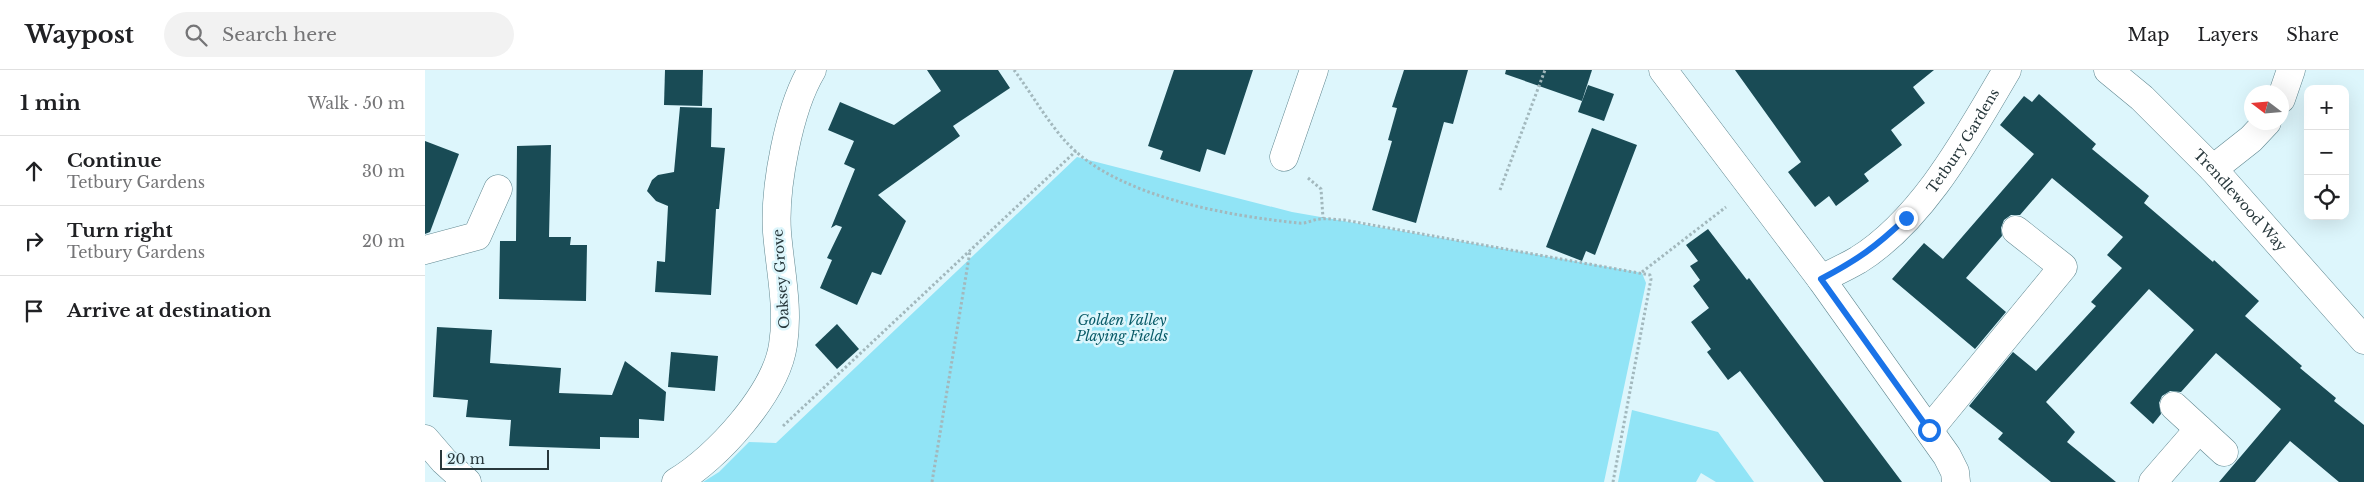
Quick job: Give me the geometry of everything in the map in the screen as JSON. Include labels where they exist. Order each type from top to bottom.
[{"type":"street","points":[[1284,157],[1314,70]]},
{"type":"street","points":[[1663,70],[1821,279],[1929,430],[1952,464],[1956,482]]},
{"type":"street","name":"Tetbury Gardens","points":[[1821,279],[1859,260],[1882,242],[1911,212],[1948,168],[2007,70]]},
{"type":"street","name":"Trendlewood Way","points":[[2108,70],[2142,98],[2213,169],[2364,340]]},
{"type":"street","points":[[2286,85],[2291,70]]},
{"type":"street","name":"Oaksey Grove","points":[[676,482],[702,465],[727,440],[760,397],[779,360],[786,321],[777,234],[778,190],[796,109],[809,71]]},
{"type":"street","points":[[2213,169],[2259,130]]},
{"type":"street","points":[[425,250],[477,236],[499,189]]},
{"type":"street","points":[[1929,430],[2063,267],[2016,230]]},
{"type":"street","points":[[2174,406],[2224,452]]},
{"type":"street","points":[[2153,482],[2199,429]]},
{"type":"street","points":[[425,440],[467,482]]},
{"type":"path","points":[[1015,70],[1057,130],[1076,151],[1098,168],[1123,182],[1162,196],[1249,216],[1300,223],[1323,218],[1649,275],[1651,279],[1613,482]]},
{"type":"path","points":[[1500,190],[1545,70]]},
{"type":"path","points":[[778,431],[1076,151]]},
{"type":"path","points":[[1284,157],[1321,189],[1323,218]]},
{"type":"path","points":[[1641,273],[1752,187]]},
{"type":"path","points":[[933,482],[970,251]]},
{"type":"green space","name":"Golden Valley Playing Fields","points":[[1077,157],[1292,212],[1642,273],[1646,283],[1604,482],[703,482],[719,472],[749,442],[776,443]]},
{"type":"green space","points":[[1632,410],[1718,432],[1754,482],[1716,482],[1701,473],[1696,482],[1618,482]]},
{"type":"building","points":[[665,70],[703,70],[702,106],[664,105]]},
{"type":"building","points":[[927,70],[998,70],[1010,88],[953,126],[960,136],[878,195],[906,221],[881,275],[872,272],[857,305],[820,288],[832,260],[827,258],[842,227],[836,225],[831,228],[855,169],[844,164],[854,141],[828,130],[840,102],[894,125],[941,91]]},
{"type":"building","points":[[1174,70],[1253,70],[1225,155],[1207,149],[1200,172],[1160,159],[1163,151],[1148,146]]},
{"type":"building","points":[[1404,70],[1468,70],[1453,124],[1444,122],[1416,223],[1372,210],[1392,141],[1388,140],[1397,108],[1392,107]]},
{"type":"building","points":[[1506,70],[1592,70],[1582,101],[1505,74]]},
{"type":"building","points":[[1735,70],[1934,70],[1913,87],[1925,103],[1891,130],[1902,145],[1864,174],[1869,181],[1836,206],[1829,196],[1815,207],[1788,172],[1801,162]]},
{"type":"building","points":[[1588,85],[1614,94],[1604,121],[1578,112]]},
{"type":"building","points":[[2039,94],[2096,144],[2092,149],[2149,196],[2144,203],[2213,262],[2214,260],[2259,301],[2245,316],[2302,366],[2300,368],[2336,398],[2334,401],[2364,425],[2364,482],[2339,482],[2290,441],[2255,482],[2219,482],[2281,409],[2216,353],[2181,392],[2170,391],[2162,396],[2159,403],[2161,414],[2153,424],[2130,403],[2194,330],[2149,289],[2046,402],[2075,432],[2067,442],[2116,482],[2051,482],[1998,439],[2003,433],[1969,406],[2013,352],[2036,371],[2096,306],[2091,302],[2122,268],[2107,255],[2123,237],[2052,178],[2020,215],[2011,215],[2004,220],[2001,228],[2002,236],[1966,278],[2006,312],[1975,349],[1892,279],[1924,243],[1943,259],[2034,154],[2000,125],[2024,96],[2032,102]]},
{"type":"building","points":[[680,107],[712,108],[711,147],[725,148],[719,209],[716,209],[711,295],[655,292],[657,261],[665,262],[668,206],[656,201],[647,191],[652,180],[658,175],[674,172]]},
{"type":"building","points":[[1592,128],[1637,145],[1595,255],[1586,251],[1582,261],[1546,247]]},
{"type":"building","points":[[425,141],[459,154],[430,232],[425,234]]},
{"type":"building","points":[[551,145],[549,237],[571,237],[570,245],[587,245],[586,301],[499,299],[500,241],[516,241],[517,146]]},
{"type":"building","points":[[1708,229],[1747,280],[1749,278],[1902,482],[1824,482],[1740,371],[1728,380],[1707,352],[1711,349],[1691,322],[1709,308],[1693,286],[1700,280],[1690,266],[1698,261],[1686,245]]},
{"type":"building","points":[[837,324],[859,349],[837,369],[815,345]]},
{"type":"building","points":[[437,327],[492,330],[490,363],[561,368],[559,393],[612,395],[625,361],[666,392],[664,421],[639,419],[639,438],[600,437],[600,449],[509,446],[511,420],[466,417],[468,400],[433,397]]},
{"type":"building","points":[[671,352],[718,356],[715,391],[668,387]]},
{"type":"route","points":[[1906,218],[1882,242],[1859,260],[1821,279],[1929,430]]}]
